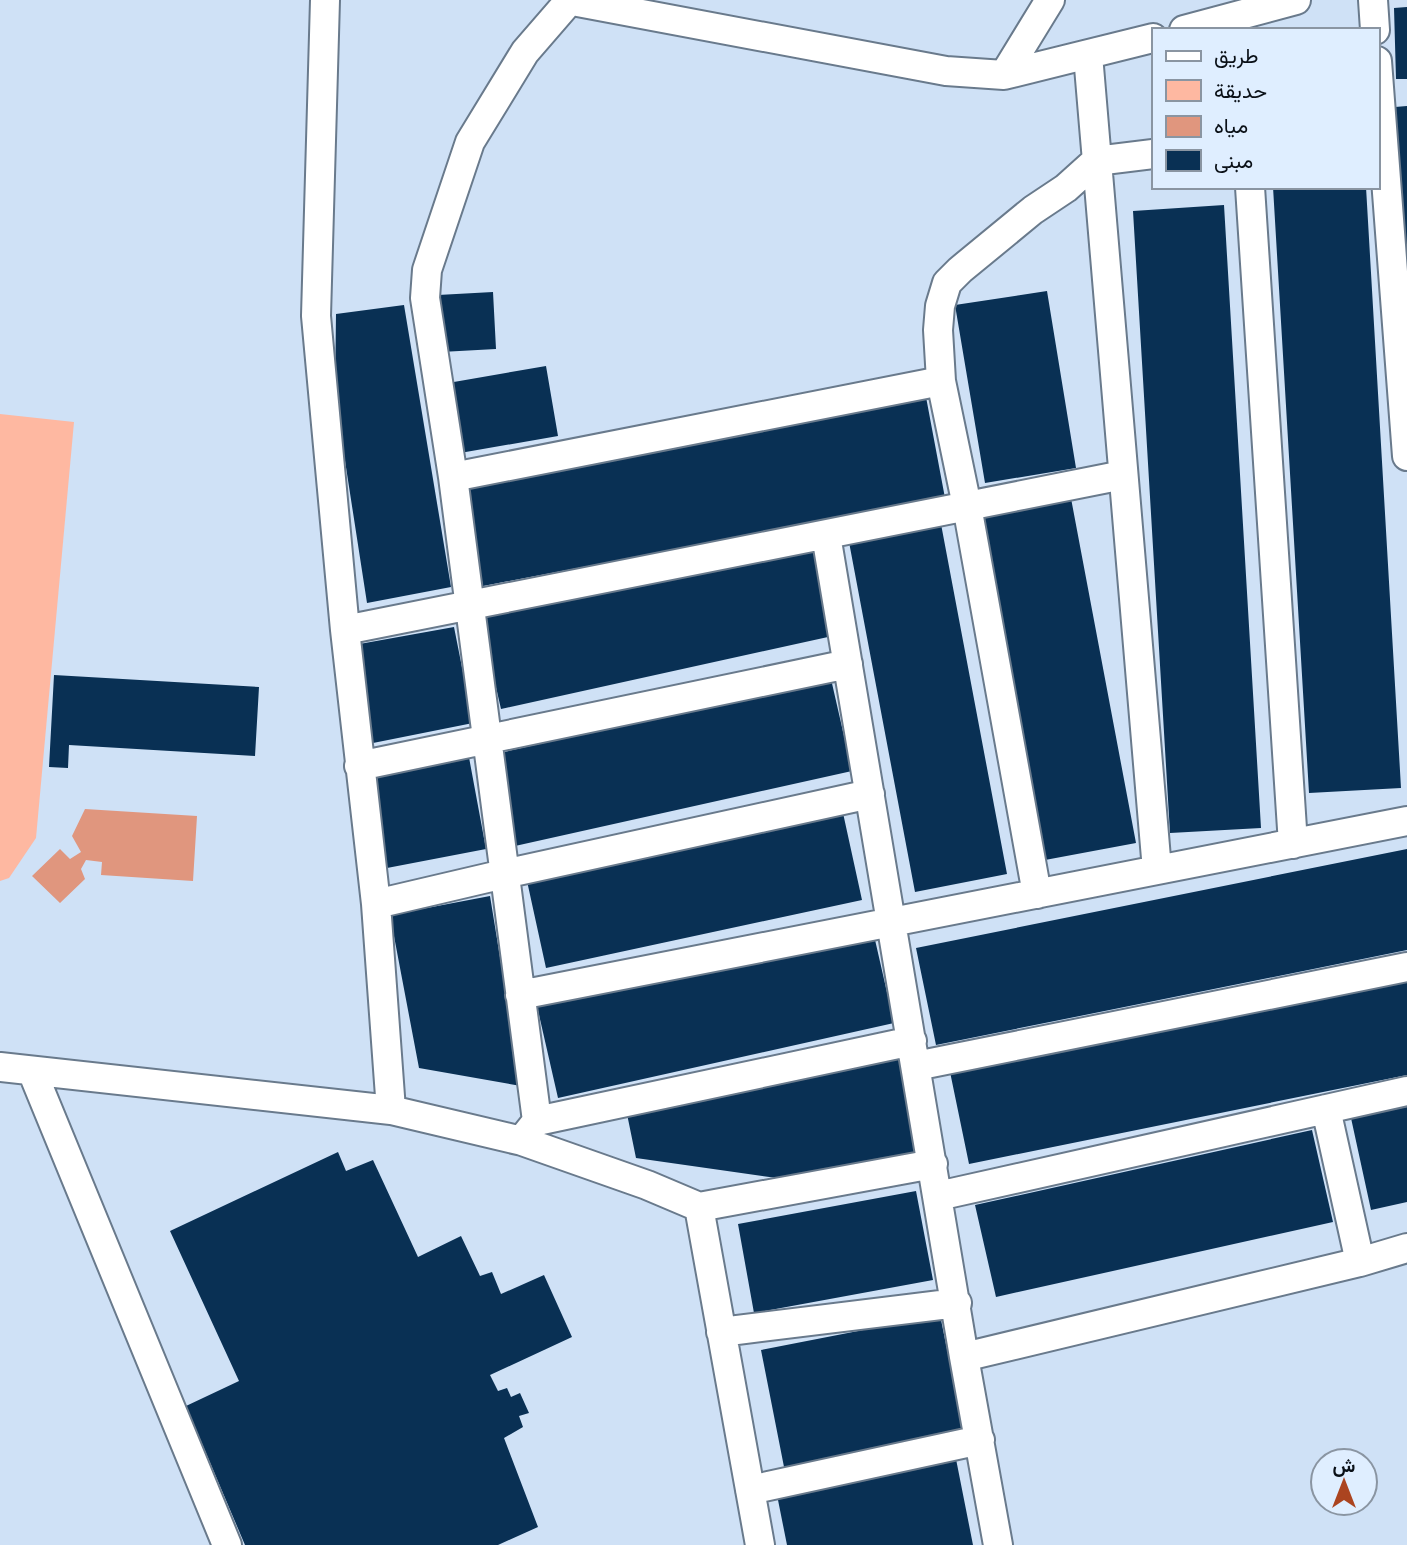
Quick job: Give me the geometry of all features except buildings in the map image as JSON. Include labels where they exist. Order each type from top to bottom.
[{"type":"street","points":[[325,0],[316,316],[345,630],[376,904],[391,1110]]},
{"type":"street","points":[[529,1131],[520,995],[453,477],[425,298],[427,270],[470,142],[525,52],[569,0],[946,71],[1004,75],[1152,38]]},
{"type":"street","points":[[1004,75],[1050,0]]},
{"type":"street","points":[[1200,28],[1239,23],[1296,0]]},
{"type":"street","points":[[1373,0],[1375,28]]},
{"type":"street","points":[[1088,55],[1157,870]]},
{"type":"street","points":[[1379,106],[1407,456]]},
{"type":"street","points":[[1037,894],[967,506],[941,381],[938,330],[940,306],[947,283],[960,270],[1096,161],[1152,154]]},
{"type":"street","points":[[1250,189],[1293,844]]},
{"type":"street","points":[[453,477],[941,381]]},
{"type":"street","points":[[345,630],[1123,475]]},
{"type":"street","points":[[826,535],[998,1545]]},
{"type":"street","points":[[359,766],[848,664]]},
{"type":"street","points":[[376,904],[870,794]]},
{"type":"street","points":[[520,995],[1407,821]]},
{"type":"street","points":[[529,1131],[914,1054],[1407,967]]},
{"type":"street","points":[[0,1068],[391,1110],[529,1131],[699,1207],[933,1164]]},
{"type":"street","points":[[32,1071],[227,1545]]},
{"type":"street","points":[[939,1196],[1407,1091]]},
{"type":"street","points":[[1326,1109],[1360,1262]]},
{"type":"street","points":[[699,1207],[760,1545]]},
{"type":"street","points":[[964,1357],[1360,1262],[1407,1248]]},
{"type":"street","points":[[721,1332],[957,1303]]},
{"type":"street","points":[[750,1490],[980,1440]]},
{"type":"green space","points":[[0,414],[74,422],[36,838],[9,878],[0,881]]},
{"type":"water","points":[[85,809],[197,816],[193,881],[101,875],[102,862],[86,860],[81,869],[85,879],[60,903],[32,876],[60,849],[70,859],[81,852],[72,836]]}]
